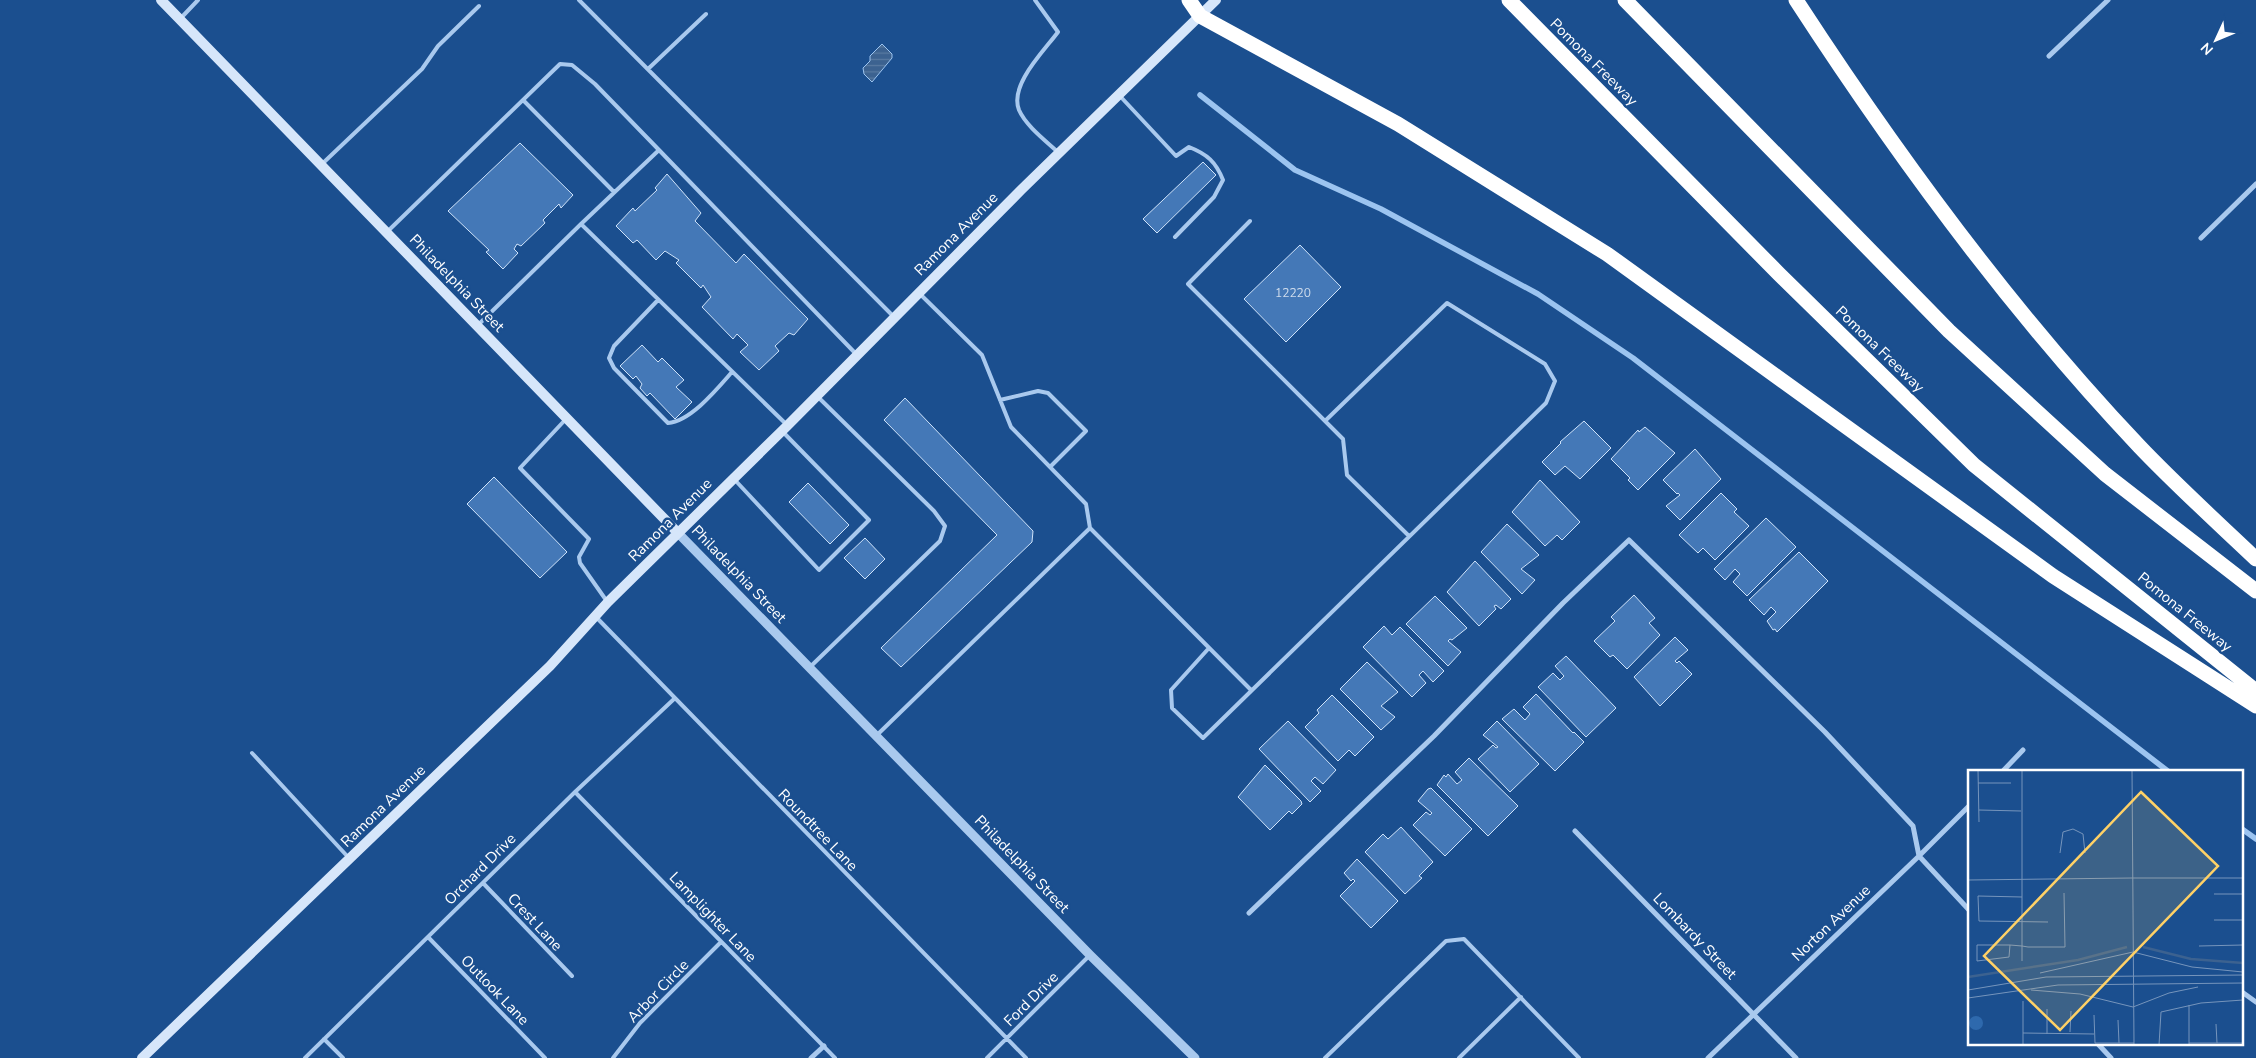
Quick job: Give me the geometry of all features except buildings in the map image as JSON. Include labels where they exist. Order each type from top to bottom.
[{"type":"highway","points":[[1189,0],[1200,16],[1398,124],[1607,254],[2053,576],[2256,706]]},
{"type":"highway","name":"Pomona Freeway","points":[[1509,0],[1778,274],[1974,465],[2256,690]]},
{"type":"highway","points":[[1625,0],[1949,331],[2105,474],[2256,591]]},
{"type":"highway","points":[[1796,0],[1862,101],[1942,212],[2038,332],[2139,446],[2256,559]]},
{"type":"main road","name":"Philadelphia Street","points":[[160,0],[678,533]]},
{"type":"main road","name":"Ramona Avenue","points":[[143,1058],[550,666],[608,602],[734,479],[1058,153],[1216,0]]},
{"type":"street","points":[[2049,56],[2108,0]]},
{"type":"street","points":[[2201,238],[2256,184]]},
{"type":"street","name":"Philadelphia Street","points":[[678,533],[1090,955],[1195,1058]]},
{"type":"street","points":[[1250,913],[1434,736],[1628,540],[1825,732],[1913,826],[1919,856],[1968,909]]},
{"type":"street","points":[[2004,770],[2023,750]]},
{"type":"street","name":"Norton Avenue","points":[[1708,1058],[1968,807]]},
{"type":"street","name":"Lombardy Street","points":[[1575,831],[1796,1058]]},
{"type":"street","points":[[2244,993],[2256,1002]]},
{"type":"street","points":[[811,1058],[824,1046]]},
{"type":"street","points":[[2100,1046],[2111,1058]]},
{"type":"lane","points":[[178,20],[198,0]]},
{"type":"lane","points":[[579,0],[894,318]]},
{"type":"lane","points":[[1035,0],[1058,32],[1020,83],[1019,109],[1028,122],[1058,153]]},
{"type":"lane","points":[[321,166],[422,69],[438,46],[479,6]]},
{"type":"lane","points":[[648,69],[706,14]]},
{"type":"lane","points":[[386,232],[560,64],[572,65],[596,84],[857,355]]},
{"type":"lane","points":[[1119,95],[1176,156],[1189,147],[1205,153],[1218,167],[1223,180],[1214,197],[1175,236]]},
{"type":"lane","points":[[523,100],[614,192]]},
{"type":"lane","points":[[478,326],[658,150]]},
{"type":"lane","points":[[1250,221],[1188,284],[1343,439],[1347,476],[1409,536]]},
{"type":"lane","points":[[581,224],[732,372],[869,520],[819,570],[734,479]]},
{"type":"lane","points":[[919,292],[982,355],[1011,427],[1086,504],[1090,528],[1251,690]]},
{"type":"lane","points":[[658,300],[614,346],[609,358],[614,368],[668,423],[680,422],[692,410],[706,402],[732,372]]},
{"type":"lane","points":[[1209,648],[1171,690],[1172,708],[1203,738],[1546,402],[1555,381],[1545,364],[1447,303],[1325,421]]},
{"type":"lane","points":[[1000,400],[1038,391],[1048,393],[1086,431],[1050,467]]},
{"type":"lane","points":[[809,668],[940,540],[945,526],[934,511],[817,396]]},
{"type":"lane","points":[[567,418],[520,468],[589,539],[579,557],[580,563],[608,602]]},
{"type":"lane","points":[[876,736],[1090,528]]},
{"type":"lane","name":"Roundtree Lane","points":[[595,616],[1026,1058]]},
{"type":"lane","name":"Orchard Drive","points":[[305,1058],[575,792],[674,699]]},
{"type":"lane","points":[[252,753],[350,859]]},
{"type":"lane","name":"Lamplighter Lane","points":[[575,792],[835,1058]]},
{"type":"lane","name":"Crest Lane","points":[[483,883],[572,976]]},
{"type":"lane","name":"Outlook Lane","points":[[428,937],[545,1058]]},
{"type":"lane","points":[[1326,1058],[1446,941],[1464,939],[1579,1058]]},
{"type":"lane","name":"Arbor Circle","points":[[613,1058],[640,1023],[721,942]]},
{"type":"lane","name":"Ford Drive","points":[[987,1058],[1090,955]]},
{"type":"lane","points":[[1459,1058],[1521,997]]},
{"type":"lane","points":[[324,1039],[343,1058]]},
{"type":"water","points":[[882,44],[892,54],[892,58],[872,82],[864,74],[863,68],[870,61],[870,56]]},
{"type":"waterway","points":[[1200,95],[1295,170],[1381,209],[1538,294],[1633,358],[2166,770]]},
{"type":"waterway","points":[[2244,830],[2256,839]]}]
